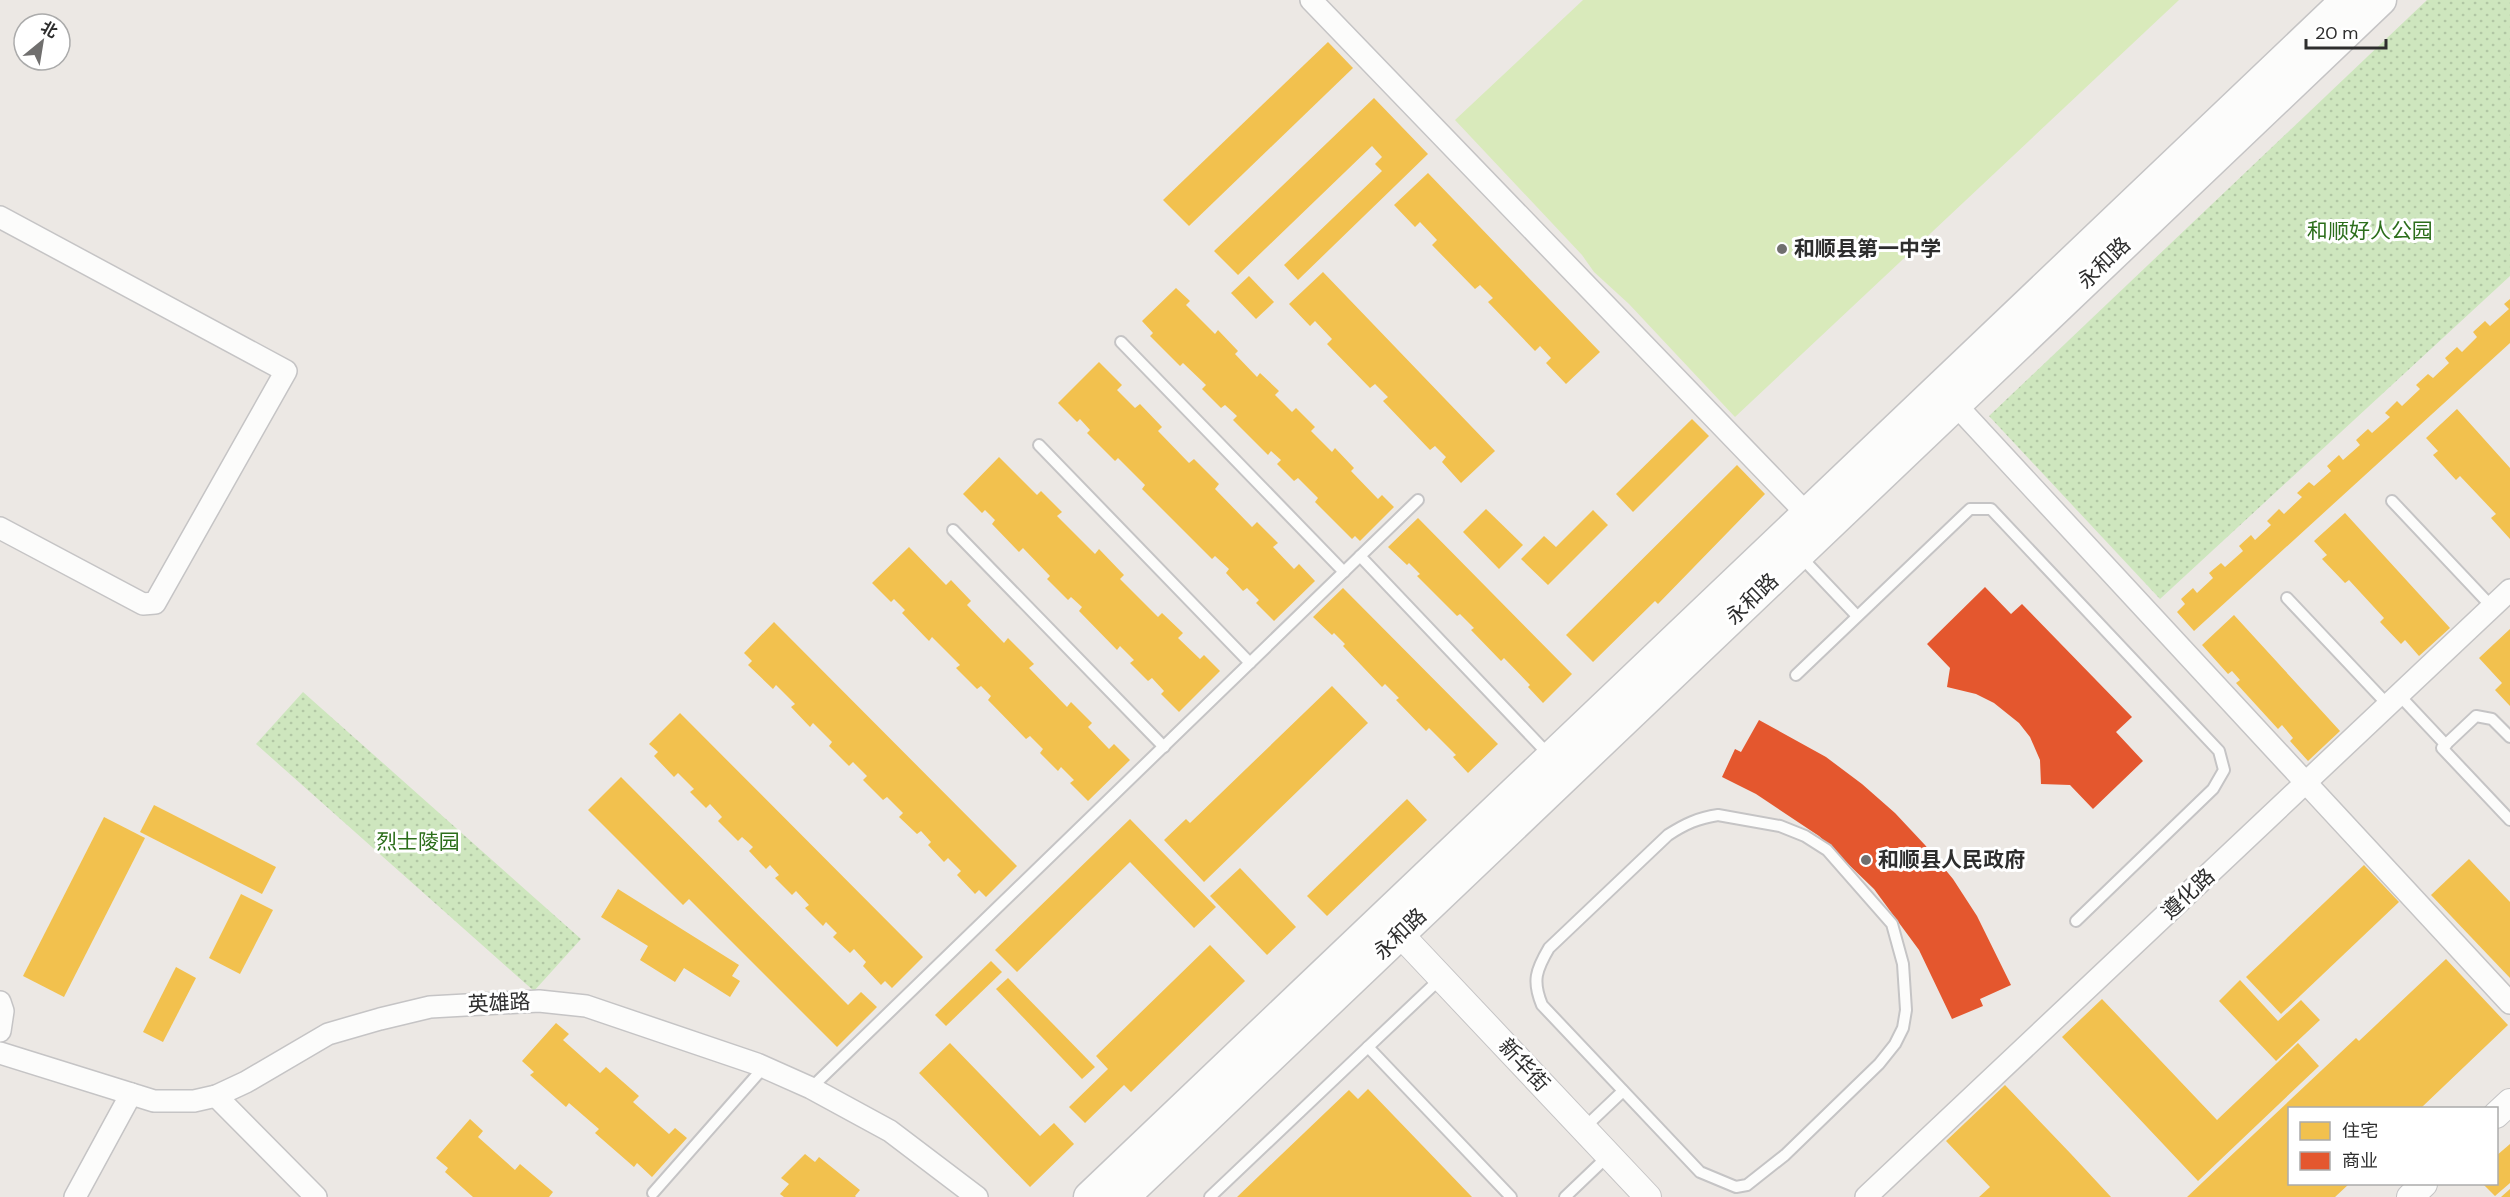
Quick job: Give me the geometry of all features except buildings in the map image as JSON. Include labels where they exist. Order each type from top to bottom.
[{"type":"main road","name":"永和路","points":[[1089,1197],[2346,0]]},
{"type":"main road","name":"永和路","points":[[1124,1197],[2381,0]]},
{"type":"street","points":[[1311,0],[1807,514]]},
{"type":"street","points":[[0,217],[286,371],[155,603],[143,604],[0,528]]},
{"type":"street","points":[[1956,405],[2510,1003]]},
{"type":"street","name":"遵化路","points":[[1866,1197],[2510,590]]},
{"type":"street","name":"新华街","points":[[1400,934],[1648,1197]]},
{"type":"street","name":"英雄路","points":[[0,1053],[154,1101],[194,1101],[216,1096],[246,1082],[328,1034],[380,1018],[430,1007],[539,1001],[586,1006],[764,1067],[812,1088],[890,1131],[977,1197]]},
{"type":"street","points":[[0,1002],[3,1011],[0,1031]]},
{"type":"street","points":[[75,1197],[131,1094]]},
{"type":"street","points":[[216,1096],[316,1197]]},
{"type":"street","points":[[2498,1113],[2510,1102]]},
{"type":"street","points":[[2410,1197],[2423,1185]]},
{"type":"lane","points":[[1121,342],[1344,572]]},
{"type":"lane","points":[[1039,445],[1250,663]]},
{"type":"lane","points":[[812,1088],[1418,500]]},
{"type":"lane","points":[[2392,501],[2492,607]]},
{"type":"lane","points":[[1796,675],[1970,509],[1991,509],[2219,751],[2224,770],[2213,789],[2076,921]]},
{"type":"lane","points":[[952,530],[1164,747]]},
{"type":"lane","points":[[1798,555],[1857,616]]},
{"type":"lane","points":[[1360,556],[1551,757]]},
{"type":"lane","points":[[2287,597],[2394,700],[2446,745]]},
{"type":"lane","points":[[2510,737],[2493,719],[2476,717],[2442,748],[2510,820]]},
{"type":"lane","points":[[1718,815],[1780,826],[1805,836],[1827,850],[1893,924],[1903,964],[1906,1010],[1903,1028],[1895,1044],[1879,1064],[1794,1147],[1747,1185],[1727,1185],[1700,1172],[1623,1091],[1542,1005],[1535,980],[1539,963],[1549,948],[1668,835],[1685,824],[1718,815]]},
{"type":"lane","points":[[1210,1197],[1441,978]]},
{"type":"lane","points":[[1368,1047],[1511,1197]]},
{"type":"lane","points":[[653,1193],[764,1067]]},
{"type":"lane","points":[[1584,1129],[1623,1091]]},
{"type":"lane","points":[[1565,1197],[1608,1155]]},
{"type":"green space","name":"和顺县第一中学","points":[[1583,0],[2179,0],[1735,417],[1629,304],[1594,272],[1582,255],[1455,120]]},
{"type":"green space","name":"和顺好人公园","points":[[2427,0],[2510,0],[2510,276],[2160,599],[1989,416]]},
{"type":"green space","name":"烈士陵园","points":[[303,692],[581,939],[534,991],[256,744]]},
{"type":"place","name":"和顺县第一中学","points":[[1782,249]]},
{"type":"place","name":"和顺县人民政府","points":[[1866,860]]}]
